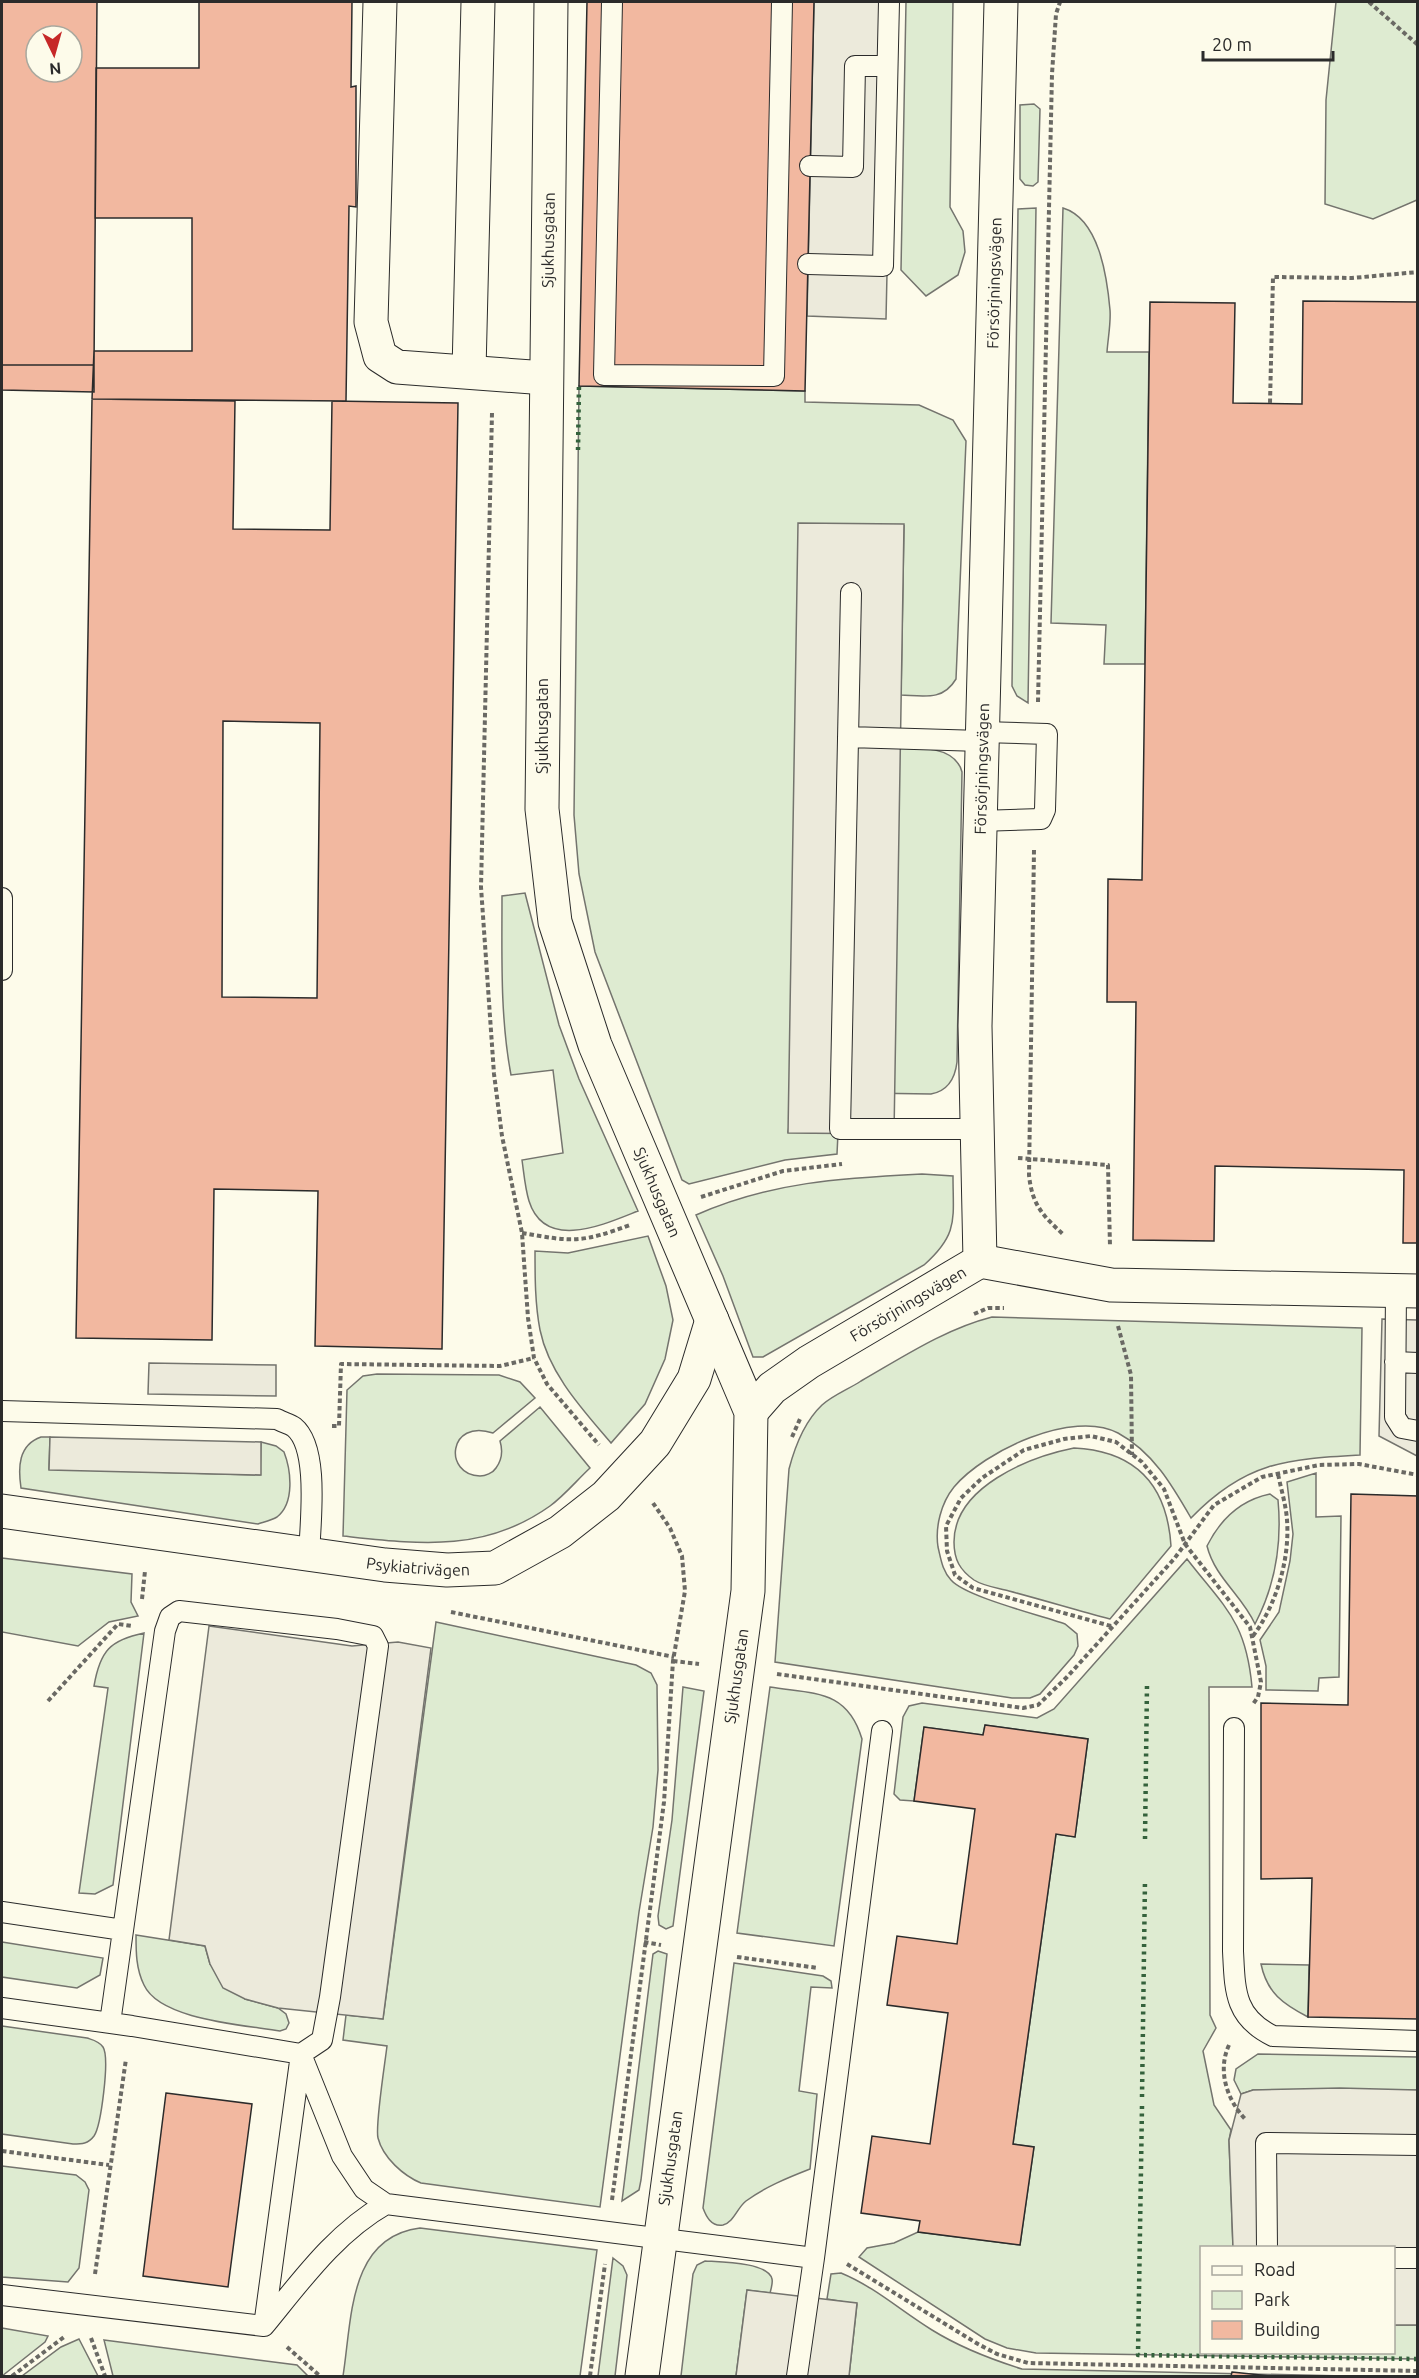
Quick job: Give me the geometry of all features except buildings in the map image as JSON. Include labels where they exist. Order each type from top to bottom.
[{"type":"street","points":[[380,2],[371,322],[380,356],[397,367],[546,378]]},
{"type":"street","points":[[469,371],[478,2]]},
{"type":"street","name":"Sjukhusgatan","points":[[551,2],[542,808],[555,922],[595,1045],[751,1412],[748,1591],[642,2376]]},
{"type":"street","name":"Försörjningsvägen","points":[[751,1412],[772,1388],[808,1362],[980,1261],[975,1026],[1001,2]]},
{"type":"street","points":[[980,1261],[1111,1285],[1407,1290]]},
{"type":"street","name":"Psykiatrivägen","points":[[2,1511],[309,1556],[447,1570],[495,1568],[560,1532],[606,1496],[655,1443],[694,1379],[712,1320]]},
{"type":"lane","points":[[612,2],[604,375],[774,376],[782,2]]},
{"type":"lane","points":[[808,264],[883,266],[889,2]]},
{"type":"lane","points":[[853,167],[855,66],[887,66]]},
{"type":"lane","points":[[810,166],[885,168]]},
{"type":"lane","points":[[851,593],[840,1129],[978,1143]]},
{"type":"lane","points":[[848,737],[1047,734],[1045,810],[1041,819],[979,821]]},
{"type":"lane","points":[[2,898],[2,970]]},
{"type":"lane","points":[[1407,1290],[1395,1362],[1395,1417],[1402,1428],[1418,1431]]},
{"type":"lane","points":[[1395,1362],[1418,1363]]},
{"type":"lane","points":[[2,1411],[277,1419],[294,1427],[305,1441],[311,1465],[309,1556]]},
{"type":"lane","points":[[2,2008],[110,2022],[301,2055],[322,2040],[378,1646],[374,1636],[337,1629],[179,1611],[170,1617],[165,1631],[110,2022]]},
{"type":"lane","points":[[1234,1728],[1234,1987],[1248,2018],[1254,2027],[1273,2036],[1418,2041]]},
{"type":"lane","points":[[797,2376],[882,1731]]},
{"type":"lane","points":[[2,1912],[123,1930]]},
{"type":"lane","points":[[301,2055],[342,2156],[364,2189],[386,2204],[814,2258]]},
{"type":"lane","points":[[264,2326],[301,2055]]},
{"type":"lane","points":[[1267,2246],[1266,2143],[1418,2145]]},
{"type":"lane","points":[[264,2326],[330,2247],[359,2220],[386,2204]]},
{"type":"lane","points":[[1395,2258],[1418,2258]]},
{"type":"lane","points":[[2,2295],[89,2315],[264,2326]]},
{"type":"path","points":[[1037,733],[1052,74],[1056,14],[1060,2]]},
{"type":"path","points":[[1369,2],[1418,45]]},
{"type":"path","points":[[1270,403],[1273,277],[1352,278],[1418,272]]},
{"type":"path","points":[[492,406],[481,887],[494,1074],[502,1136],[522,1233],[567,1241],[592,1239],[714,1191],[783,1171],[843,1164]]},
{"type":"path","points":[[1035,819],[1029,1158],[1031,1192],[1046,1220],[1065,1237]]},
{"type":"path","points":[[978,1143],[1029,1158],[1108,1165],[1110,1251],[1101,1249]]},
{"type":"path","points":[[970,1315],[988,1308],[1010,1308]]},
{"type":"path","points":[[1116,1320],[1131,1374],[1132,1455]]},
{"type":"path","points":[[294,1427],[339,1426],[341,1364],[500,1366],[534,1358]]},
{"type":"path","points":[[788,1445],[801,1416]]},
{"type":"path","points":[[1112,1626],[973,1588],[955,1575],[947,1551],[946,1526],[961,1498],[982,1478],[1024,1450],[1064,1439],[1090,1436],[1116,1442],[1132,1455],[1164,1489],[1185,1544],[1250,1627],[1261,1682],[1258,1697],[1234,1728]]},
{"type":"path","points":[[775,1674],[1023,1708],[1038,1705],[1067,1677],[1185,1544],[1214,1505],[1262,1477],[1319,1465],[1359,1464],[1418,1475]]},
{"type":"path","points":[[1252,1637],[1267,1617],[1286,1544],[1287,1520],[1278,1474]]},
{"type":"path","points":[[48,1701],[118,1624],[165,1631]]},
{"type":"path","points":[[590,2376],[644,1942],[664,1802],[674,1657]]},
{"type":"path","points":[[644,1942],[699,1953],[849,1972]]},
{"type":"path","points":[[1248,2018],[1232,2038],[1224,2056],[1222,2072],[1228,2093],[1242,2117],[1266,2143]]},
{"type":"path","points":[[105,2376],[89,2315],[109,2165],[132,2026]]},
{"type":"path","points":[[2,2151],[109,2165]]},
{"type":"path","points":[[814,2258],[851,2265],[988,2349],[1028,2363],[1418,2371]]},
{"type":"path","points":[[12,2376],[89,2315]]},
{"type":"path","points":[[264,2326],[320,2376]]},
{"type":"green space","points":[[906,2],[953,2],[950,207],[963,231],[965,252],[958,275],[926,296],[901,270]]},
{"type":"green space","points":[[1336,2],[1417,2],[1417,200],[1373,219],[1325,204],[1326,100]]},
{"type":"green space","points":[[1034,104],[1040,109],[1038,182],[1033,186],[1025,185],[1020,179],[1020,105]]},
{"type":"green space","points":[[1036,208],[1028,703],[1017,696],[1012,686],[1018,209]]},
{"type":"green space","points":[[1063,208],[1075,214],[1085,224],[1099,250],[1110,310],[1107,352],[1149,352],[1145,664],[1104,664],[1106,625],[1051,623]]},
{"type":"green space","points":[[579,386],[805,391],[805,402],[919,405],[953,420],[966,441],[956,679],[951,686],[939,694],[932,696],[901,695],[904,525],[788,1132],[838,1133],[837,1154],[785,1160],[689,1184],[682,1180],[595,952],[579,874],[574,815]]},
{"type":"green space","points":[[875,748],[925,748],[938,751],[949,755],[957,762],[962,772],[957,1062],[950,1083],[942,1090],[931,1094],[865,1093]]},
{"type":"green space","points":[[525,893],[559,1025],[579,1079],[638,1211],[593,1227],[577,1230],[562,1230],[548,1226],[537,1217],[529,1201],[525,1181],[522,1160],[563,1153],[553,1070],[511,1075],[507,1053],[502,986],[502,896]]},
{"type":"green space","points":[[922,1174],[953,1176],[952,1225],[949,1235],[935,1254],[924,1265],[763,1357],[753,1357],[723,1276],[696,1215],[751,1195],[779,1189],[863,1177]]},
{"type":"green space","points":[[648,1236],[666,1286],[673,1320],[665,1359],[645,1404],[611,1443],[568,1391],[544,1346],[537,1310],[535,1251],[568,1253]]},
{"type":"green space","points":[[992,1317],[1362,1328],[1360,1455],[1310,1459],[1268,1467],[1230,1485],[1191,1518],[1160,1470],[1142,1450],[1118,1433],[1099,1427],[1078,1426],[1054,1430],[1030,1438],[986,1460],[954,1487],[942,1508],[937,1539],[944,1568],[951,1580],[959,1586],[987,1599],[1065,1624],[1077,1634],[1078,1646],[1074,1655],[1040,1694],[1030,1698],[1012,1698],[775,1662],[789,1469],[805,1427],[822,1405],[836,1395],[941,1336]]},
{"type":"green space","points":[[377,1374],[499,1375],[520,1382],[535,1398],[493,1433],[478,1430],[467,1433],[459,1440],[456,1458],[460,1467],[468,1473],[482,1476],[495,1470],[500,1462],[500,1441],[540,1407],[590,1468],[550,1506],[500,1532],[450,1542],[398,1541],[343,1536],[347,1390],[363,1376]]},
{"type":"green space","points":[[41,1437],[50,1437],[49,1469],[260,1475],[261,1442],[276,1446],[284,1452],[290,1477],[287,1503],[277,1517],[258,1524],[21,1488],[21,1458],[28,1446]]},
{"type":"green space","points":[[1074,1448],[1114,1456],[1130,1464],[1144,1475],[1155,1489],[1163,1505],[1168,1524],[1171,1546],[1110,1619],[982,1584],[965,1572],[955,1554],[957,1523],[966,1505],[980,1490],[1016,1467],[1056,1452]]},
{"type":"green space","points":[[1316,1473],[1316,1517],[1341,1516],[1339,1677],[1319,1678],[1318,1691],[1266,1690],[1266,1666],[1260,1640],[1279,1612],[1290,1561],[1293,1534],[1287,1482]]},
{"type":"green space","points":[[1270,1494],[1278,1500],[1278,1548],[1268,1595],[1255,1624],[1216,1568],[1207,1546],[1218,1528],[1232,1512],[1250,1501]]},
{"type":"green space","points":[[2,1558],[132,1574],[131,1602],[138,1616],[109,1622],[78,1646],[2,1632]]},
{"type":"green space","points":[[1187,1559],[1223,1604],[1239,1630],[1245,1646],[1252,1687],[1209,1687],[1210,2015],[1216,2028],[1203,2051],[1214,2105],[1231,2130],[1229,2140],[1233,2246],[1200,2246],[1200,2354],[1395,2354],[1395,2325],[1417,2325],[1417,2359],[1036,2353],[1007,2348],[985,2339],[859,2257],[867,2248],[894,2243],[918,2232],[1020,2245],[1034,2147],[1013,2144],[1056,1834],[1075,1837],[1088,1739],[985,1725],[983,1735],[924,1727],[914,1801],[900,1800],[894,1794],[903,1717],[909,1706],[922,1703],[1037,1718],[1054,1709]]},
{"type":"green space","points":[[436,1622],[636,1665],[651,1673],[657,1685],[658,1770],[653,1827],[639,1912],[600,2207],[421,2183],[408,2176],[389,2159],[378,2138],[379,2108],[387,2046],[343,2040],[346,2015],[383,2019]]},
{"type":"green space","points":[[144,1633],[113,1885],[95,1894],[79,1893],[108,1688],[94,1686],[96,1674],[103,1656],[109,1649],[123,1639]]},
{"type":"green space","points":[[683,1687],[704,1691],[673,1926],[666,1929],[659,1925],[658,1916],[672,1820]]},
{"type":"green space","points":[[770,1687],[814,1693],[838,1702],[856,1723],[862,1739],[834,1946],[737,1933]]},
{"type":"green space","points":[[136,1935],[205,1946],[210,1964],[245,1999],[278,2008],[286,2014],[289,2023],[286,2029],[280,2031],[205,2019],[167,2006],[153,1997],[141,1979],[136,1954]]},
{"type":"green space","points":[[2,1942],[103,1958],[100,1975],[77,1988],[2,1977]]},
{"type":"green space","points":[[658,1951],[667,1954],[641,2180],[639,2190],[622,2201],[653,1954]]},
{"type":"green space","points":[[734,1963],[823,1976],[831,1981],[832,1988],[811,1987],[799,2091],[817,2094],[810,2169],[776,2183],[753,2196],[743,2204],[730,2221],[719,2225],[710,2220],[703,2208]]},
{"type":"green space","points":[[1261,1964],[1309,1965],[1308,2017],[1277,1997],[1267,1983]]},
{"type":"green space","points":[[2,2026],[87,2038],[98,2042],[103,2047],[106,2064],[102,2106],[97,2130],[89,2141],[73,2144],[2,2134]]},
{"type":"green space","points":[[1258,2054],[1417,2057],[1417,2090],[1253,2090],[1241,2094],[1234,2080],[1236,2069]]},
{"type":"green space","points":[[2,2166],[76,2175],[85,2182],[89,2190],[79,2268],[68,2282],[2,2277]]},
{"type":"green space","points":[[420,2228],[597,2250],[580,2376],[343,2376],[352,2307],[366,2264],[379,2247],[396,2235]]},
{"type":"green space","points":[[613,2258],[623,2266],[627,2275],[615,2376],[598,2376]]},
{"type":"green space","points":[[705,2261],[753,2266],[769,2273],[772,2279],[770,2293],[747,2290],[736,2376],[681,2376],[693,2274],[697,2265]]},
{"type":"green space","points":[[841,2273],[865,2285],[954,2342],[1022,2369],[1345,2376],[849,2376],[857,2304],[827,2299],[831,2274]]},
{"type":"green space","points":[[2,2328],[48,2336],[45,2342],[2,2376]]},
{"type":"green space","points":[[79,2339],[98,2376],[22,2376],[61,2347]]},
{"type":"green space","points":[[104,2340],[297,2365],[308,2376],[113,2376]]},
{"type":"shaded area","points":[[814,2],[893,2],[886,319],[807,316]]},
{"type":"shaded area","points":[[798,523],[904,524],[894,1134],[788,1133]]},
{"type":"shaded area","points":[[1382,1319],[1417,1320],[1417,1456],[1379,1436]]},
{"type":"shaded area","points":[[149,1363],[276,1365],[276,1396],[148,1394]]},
{"type":"shaded area","points":[[50,1437],[261,1442],[261,1475],[49,1470]]},
{"type":"shaded area","points":[[209,1626],[352,1646],[398,1642],[431,1648],[383,2019],[278,2008],[245,1999],[223,1988],[210,1964],[205,1946],[169,1940]]},
{"type":"shaded area","points":[[1340,2088],[1417,2090],[1417,2325],[1395,2325],[1395,2246],[1233,2246],[1229,2140],[1241,2094],[1253,2090]]},
{"type":"shaded area","points":[[747,2290],[857,2303],[849,2376],[736,2376]]},
{"type":"hedge","points":[[578,450],[579,384]]},
{"type":"hedge","points":[[1145,1839],[1147,1685]]},
{"type":"hedge","points":[[1142,2097],[1145,1880]]},
{"type":"hedge","points":[[1142,2106],[1138,2355],[1418,2359]]}]
